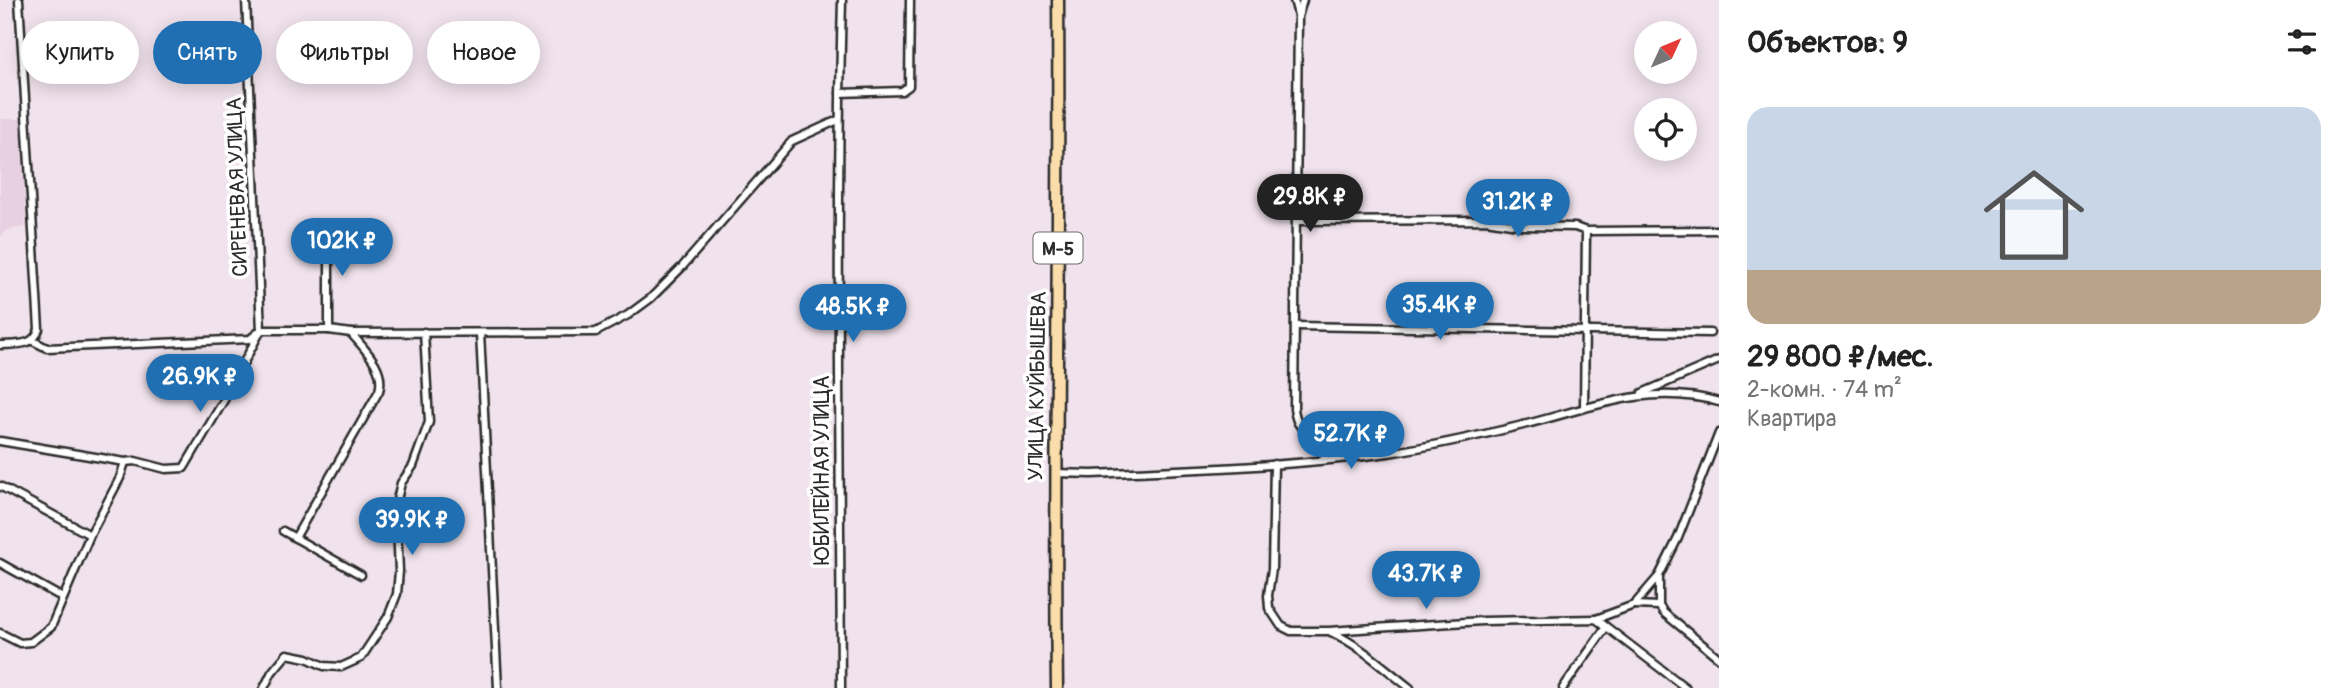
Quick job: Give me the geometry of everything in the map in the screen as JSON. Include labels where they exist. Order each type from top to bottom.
[{"type":"highway","name":"УЛИЦА КУЙБЫШЕВА","points":[[1057,688],[1055,473],[1059,345],[1058,0]]},
{"type":"street","points":[[19,0],[39,307],[39,329],[37,338],[33,341]]},
{"type":"street","name":"СИРЕНЕВАЯ УЛИЦА","points":[[246,0],[261,330]]},
{"type":"street","name":"ЮБИЛЕЙНАЯ УЛИЦА","points":[[841,688],[841,183],[838,120],[842,0]]},
{"type":"street","points":[[840,93],[902,92],[909,86],[910,0]]},
{"type":"street","points":[[1294,0],[1298,17],[1295,419],[1301,429],[1317,442],[1326,460]]},
{"type":"street","points":[[1298,17],[1303,0]]},
{"type":"street","points":[[0,345],[33,341],[47,348],[250,339],[261,330],[328,330],[351,333],[596,332],[628,315],[651,298],[682,267],[792,141],[838,120]]},
{"type":"street","points":[[1297,221],[1486,220],[1524,226],[1575,227],[1586,231],[1719,230]]},
{"type":"street","points":[[328,330],[329,227]]},
{"type":"street","points":[[1584,408],[1586,231]]},
{"type":"street","points":[[1295,326],[1710,333]]},
{"type":"street","points":[[0,441],[125,463],[135,461],[166,469],[184,468],[261,330]]},
{"type":"street","points":[[264,688],[272,672],[287,654],[307,658],[324,666],[341,667],[361,658],[388,617],[397,594],[399,571],[396,504],[401,483],[413,466],[429,422],[424,332]]},
{"type":"street","points":[[295,538],[379,391],[381,382],[376,366],[351,333]]},
{"type":"street","points":[[480,333],[498,688]]},
{"type":"street","points":[[1055,473],[1092,474],[1274,464],[1390,452],[1463,439],[1637,395],[1719,360]]},
{"type":"street","points":[[1637,395],[1682,395],[1719,402]]},
{"type":"street","points":[[1634,605],[1660,576],[1678,538],[1719,433]]},
{"type":"street","points":[[0,634],[20,643],[31,642],[51,627],[90,535],[125,463]]},
{"type":"street","points":[[1274,464],[1269,608],[1281,626],[1291,631],[1482,621],[1596,619],[1634,605],[1659,606]]},
{"type":"street","points":[[0,486],[90,535]]},
{"type":"street","points":[[283,531],[361,575]]},
{"type":"street","points":[[0,563],[63,598]]},
{"type":"street","points":[[1660,576],[1659,606],[1664,613],[1719,658]]},
{"type":"street","points":[[1596,619],[1686,688]]},
{"type":"street","points":[[1563,688],[1606,627]]},
{"type":"street","points":[[1329,631],[1350,641],[1410,688]]},
{"type":"shaded area","points":[[0,119],[21,119],[26,227],[6,230],[0,238]]}]
